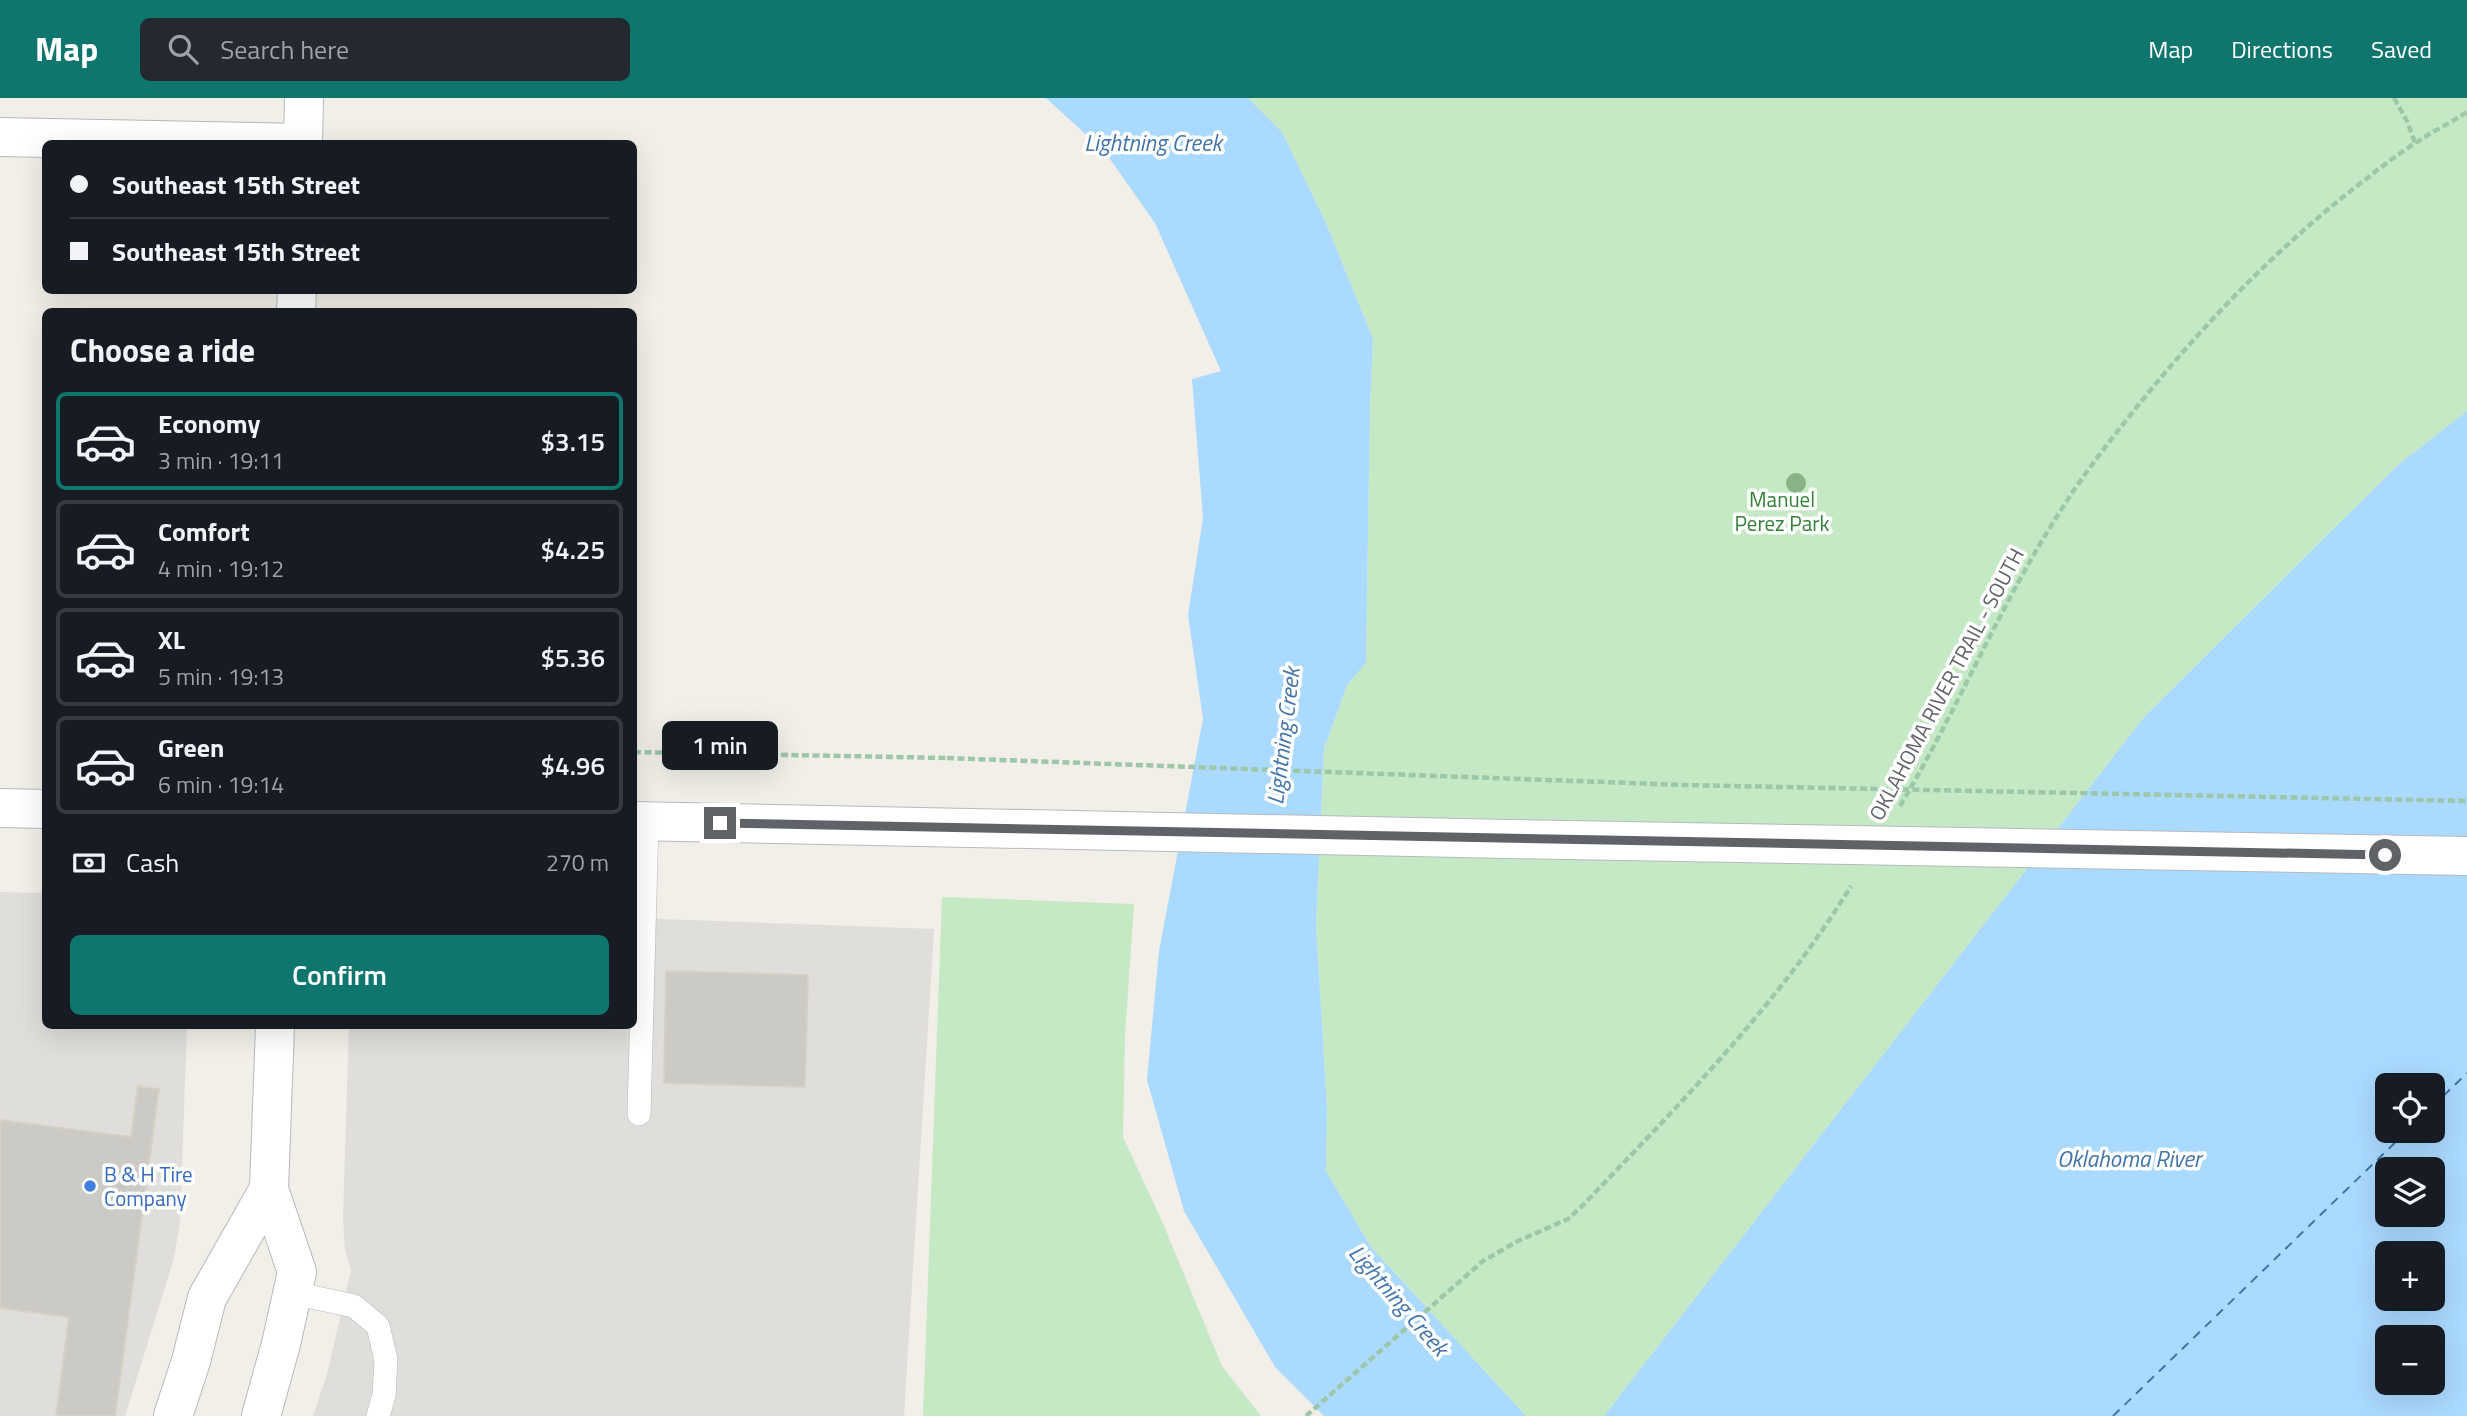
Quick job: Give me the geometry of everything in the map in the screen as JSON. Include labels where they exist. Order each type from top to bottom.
[{"type":"main road","points":[[303,140],[304,98]]},
{"type":"main road","points":[[0,137],[152,140]]},
{"type":"main road","points":[[0,808],[42,809]]},
{"type":"main road","points":[[640,821],[2467,856]]},
{"type":"main road","points":[[261,1416],[297,1272],[269,1189],[275,1029]]},
{"type":"main road","points":[[173,1416],[191,1362],[207,1297],[269,1189]]},
{"type":"lane","points":[[639,1114],[640,821]]},
{"type":"lane","points":[[293,1293],[355,1306],[378,1326],[386,1360],[384,1395],[378,1416]]},
{"type":"path","points":[[2394,98],[2415,142]]},
{"type":"path","name":"OKLAHOMA RIVER TRAIL - SOUTH","points":[[1900,806],[1921,771],[2022,574],[2092,463],[2176,359],[2219,310],[2268,263],[2368,177],[2415,142],[2467,112]]},
{"type":"path","points":[[637,752],[947,758],[1685,785],[2467,801]]},
{"type":"path","points":[[1306,1416],[1483,1261],[1518,1241],[1568,1219],[1600,1189],[1693,1090],[1798,965],[1857,876]]},
{"type":"shaded area","name":"B & H Tire Company","points":[[0,892],[42,893],[42,1029],[187,1029],[180,1223],[173,1262],[125,1416],[0,1416]]},
{"type":"shaded area","points":[[637,918],[934,929],[904,1416],[313,1416],[327,1374],[351,1270],[345,1250],[343,1218],[349,1029],[637,1029]]},
{"type":"green space","name":"Manuel Perez Park","points":[[1248,98],[2467,98],[2467,411],[2398,465],[2144,717],[1604,1416],[1526,1416],[1371,1247],[1326,1171],[1327,1107],[1316,925],[1324,749],[1347,685],[1366,663],[1373,339],[1326,223],[1282,132]]},
{"type":"green space","points":[[942,897],[1134,904],[1125,1035],[1123,1137],[1161,1219],[1222,1366],[1261,1416],[923,1416]]},
{"type":"water","name":"Lightning Creek","points":[[1046,98],[1248,98],[1282,132],[1326,223],[1373,339],[1366,663],[1347,685],[1324,749],[1316,925],[1327,1107],[1326,1171],[1371,1247],[1526,1416],[1324,1416],[1275,1367],[1184,1211],[1147,1080],[1159,951],[1203,719],[1188,615],[1203,518],[1192,379],[1221,371],[1155,223],[1105,152]]},
{"type":"water","name":"Oklahoma River","points":[[2467,411],[2467,1416],[1604,1416],[2144,717],[2398,465]]},
{"type":"building","points":[[666,971],[808,975],[805,1087],[664,1083]]},
{"type":"building","points":[[138,1086],[159,1089],[115,1416],[56,1416],[69,1317],[0,1308],[0,1120],[131,1137]]},
{"type":"ferry route","points":[[2445,1094],[2467,1073]]},
{"type":"ferry route","points":[[2113,1416],[2395,1143]]},
{"type":"place","name":"B & H Tire Company","points":[[90,1186]]},
{"type":"route","points":[[720,823],[2385,855]]}]
